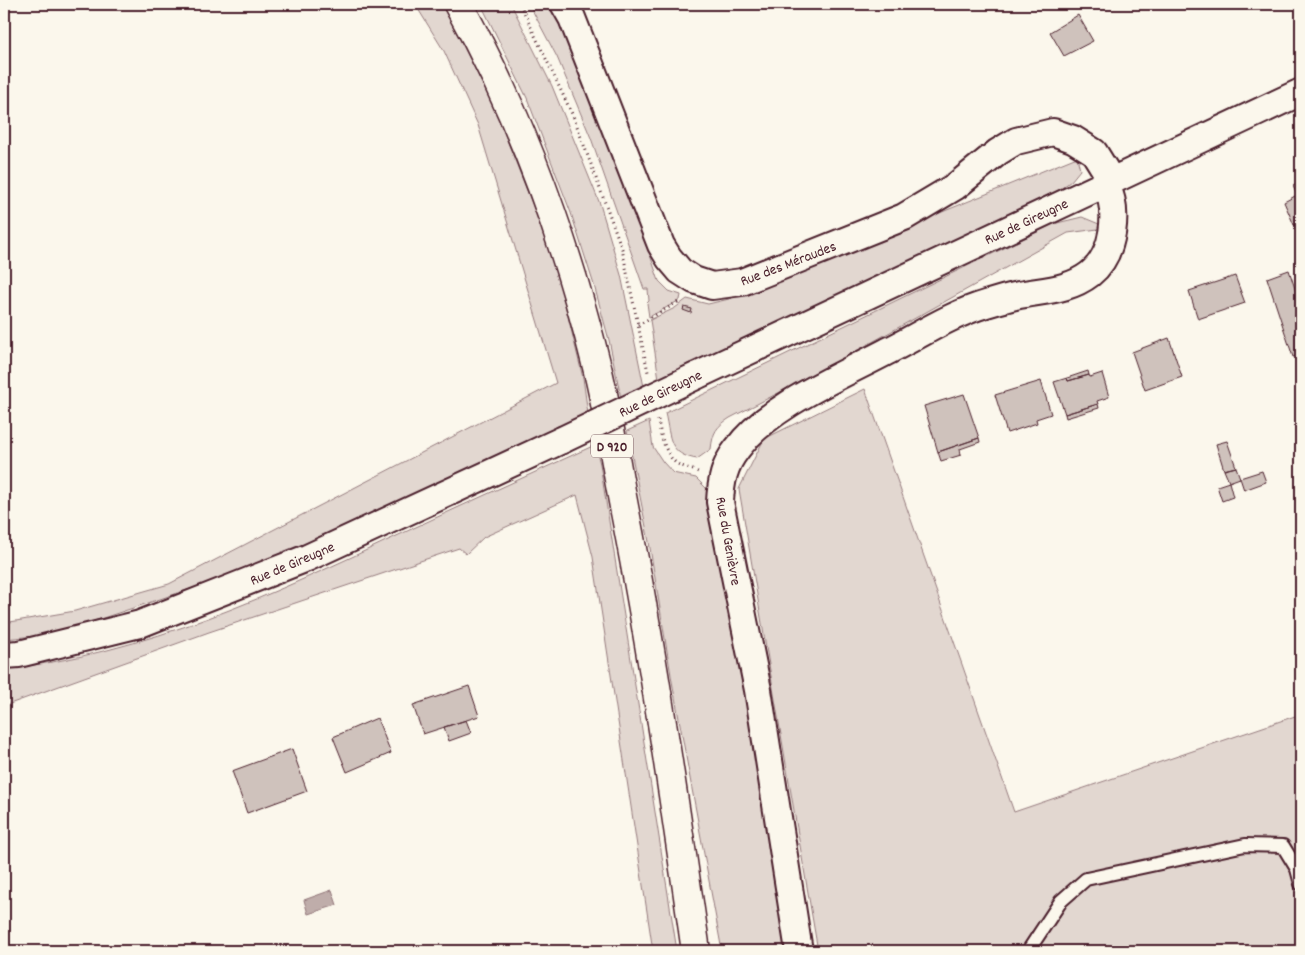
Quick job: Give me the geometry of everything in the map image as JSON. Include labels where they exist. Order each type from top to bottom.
[{"type":"main road","name":"D 920","points":[[458,4],[478,39],[517,125],[560,235],[597,368],[642,601],[696,951]]},
{"type":"street","name":"Rue des Méraudes","points":[[564,4],[572,18],[661,245],[680,271],[712,286],[742,282],[904,217],[956,186],[998,152],[1016,141],[1035,136],[1053,132],[1073,139],[1094,152],[1109,182]]},
{"type":"street","name":"Rue de Gireugne","points":[[4,655],[19,654],[140,624],[307,558],[1301,92]]},
{"type":"street","name":"Rue du Genièvre","points":[[799,951],[758,690],[720,502],[721,481],[728,463],[736,449],[748,435],[788,404],[954,317],[985,304],[1076,284],[1092,273],[1106,256],[1112,232],[1113,202],[1109,182]]},
{"type":"lane","points":[[1028,951],[1060,901],[1086,878],[1245,845],[1283,846],[1297,869],[1301,884]]},
{"type":"lane","points":[[690,910],[702,951]]},
{"type":"path","points":[[520,4],[577,127],[622,249],[650,380]]},
{"type":"path","points":[[638,325],[675,305],[700,282]]},
{"type":"path","points":[[656,415],[669,455],[677,463],[721,481]]},
{"type":"shaded area","points":[[415,4],[442,4],[494,107],[554,259],[583,378],[588,414],[286,555],[55,634],[4,639],[4,623],[75,611],[169,584],[556,383],[478,125],[444,51]]},
{"type":"shaded area","points":[[481,4],[511,4],[552,86],[600,204],[621,275],[644,387],[621,398],[609,340],[571,213],[527,98]]},
{"type":"shaded area","points":[[529,4],[550,4],[608,133],[659,281],[669,291],[681,295],[680,300],[649,317],[648,289],[644,289],[591,138],[557,57]]},
{"type":"shaded area","points":[[1077,157],[1080,170],[1071,181],[1032,206],[659,379],[650,320],[675,308],[687,299],[708,304],[729,299]]},
{"type":"shaded area","points":[[1082,217],[1099,224],[1098,229],[1068,233],[813,375],[730,418],[721,424],[716,431],[711,449],[697,459],[681,453],[672,444],[665,413],[1053,224]]},
{"type":"shaded area","points":[[865,389],[1014,812],[1301,714],[1301,951],[818,951],[739,489],[764,439]]},
{"type":"shaded area","points":[[649,421],[653,447],[663,462],[673,473],[696,478],[708,490],[707,498],[744,684],[787,951],[722,951],[672,681],[649,542],[627,431]]},
{"type":"shaded area","points":[[595,445],[600,464],[677,951],[653,951],[593,557],[577,495],[484,537],[466,554],[459,548],[209,632],[4,706],[4,669],[108,650],[209,618],[307,577]]},
{"type":"shaded area","points":[[332,890],[337,905],[308,914],[304,900]]},
{"type":"building","points":[[1078,15],[1093,41],[1064,56],[1050,32]]},
{"type":"building","points":[[1301,182],[1301,222],[1294,225],[1284,202],[1297,195],[1293,186]]},
{"type":"building","points":[[1289,270],[1301,307],[1301,354],[1293,357],[1267,278]]},
{"type":"building","points":[[1235,276],[1245,303],[1198,319],[1189,291]]},
{"type":"building","points":[[684,307],[692,309],[691,313],[683,310]]},
{"type":"building","points":[[1169,338],[1182,377],[1145,390],[1132,352]]},
{"type":"building","points":[[1088,371],[1089,375],[1068,381],[1067,378]]},
{"type":"building","points":[[1102,373],[1109,397],[1097,401],[1098,404],[1065,414],[1054,382],[1067,378],[1068,381],[1089,375],[1090,377]]},
{"type":"building","points":[[1041,381],[1051,414],[1036,419],[1037,423],[1007,433],[995,395]]},
{"type":"building","points":[[964,394],[979,438],[938,452],[924,406]]},
{"type":"building","points":[[1098,404],[1099,408],[1066,418],[1065,414]]},
{"type":"building","points":[[979,438],[980,442],[960,449],[961,455],[941,461],[938,452]]},
{"type":"building","points":[[1227,441],[1236,467],[1224,470],[1216,444]]},
{"type":"building","points":[[1236,467],[1240,478],[1229,482],[1224,470]]},
{"type":"building","points":[[1262,471],[1266,482],[1244,490],[1240,478]]},
{"type":"building","points":[[1229,482],[1233,497],[1222,501],[1217,486]]},
{"type":"building","points":[[469,686],[479,716],[423,734],[413,705]]},
{"type":"building","points":[[377,718],[391,753],[347,772],[333,737]]},
{"type":"building","points":[[466,720],[471,733],[449,741],[444,727]]},
{"type":"building","points":[[292,749],[307,791],[247,813],[232,771]]}]
